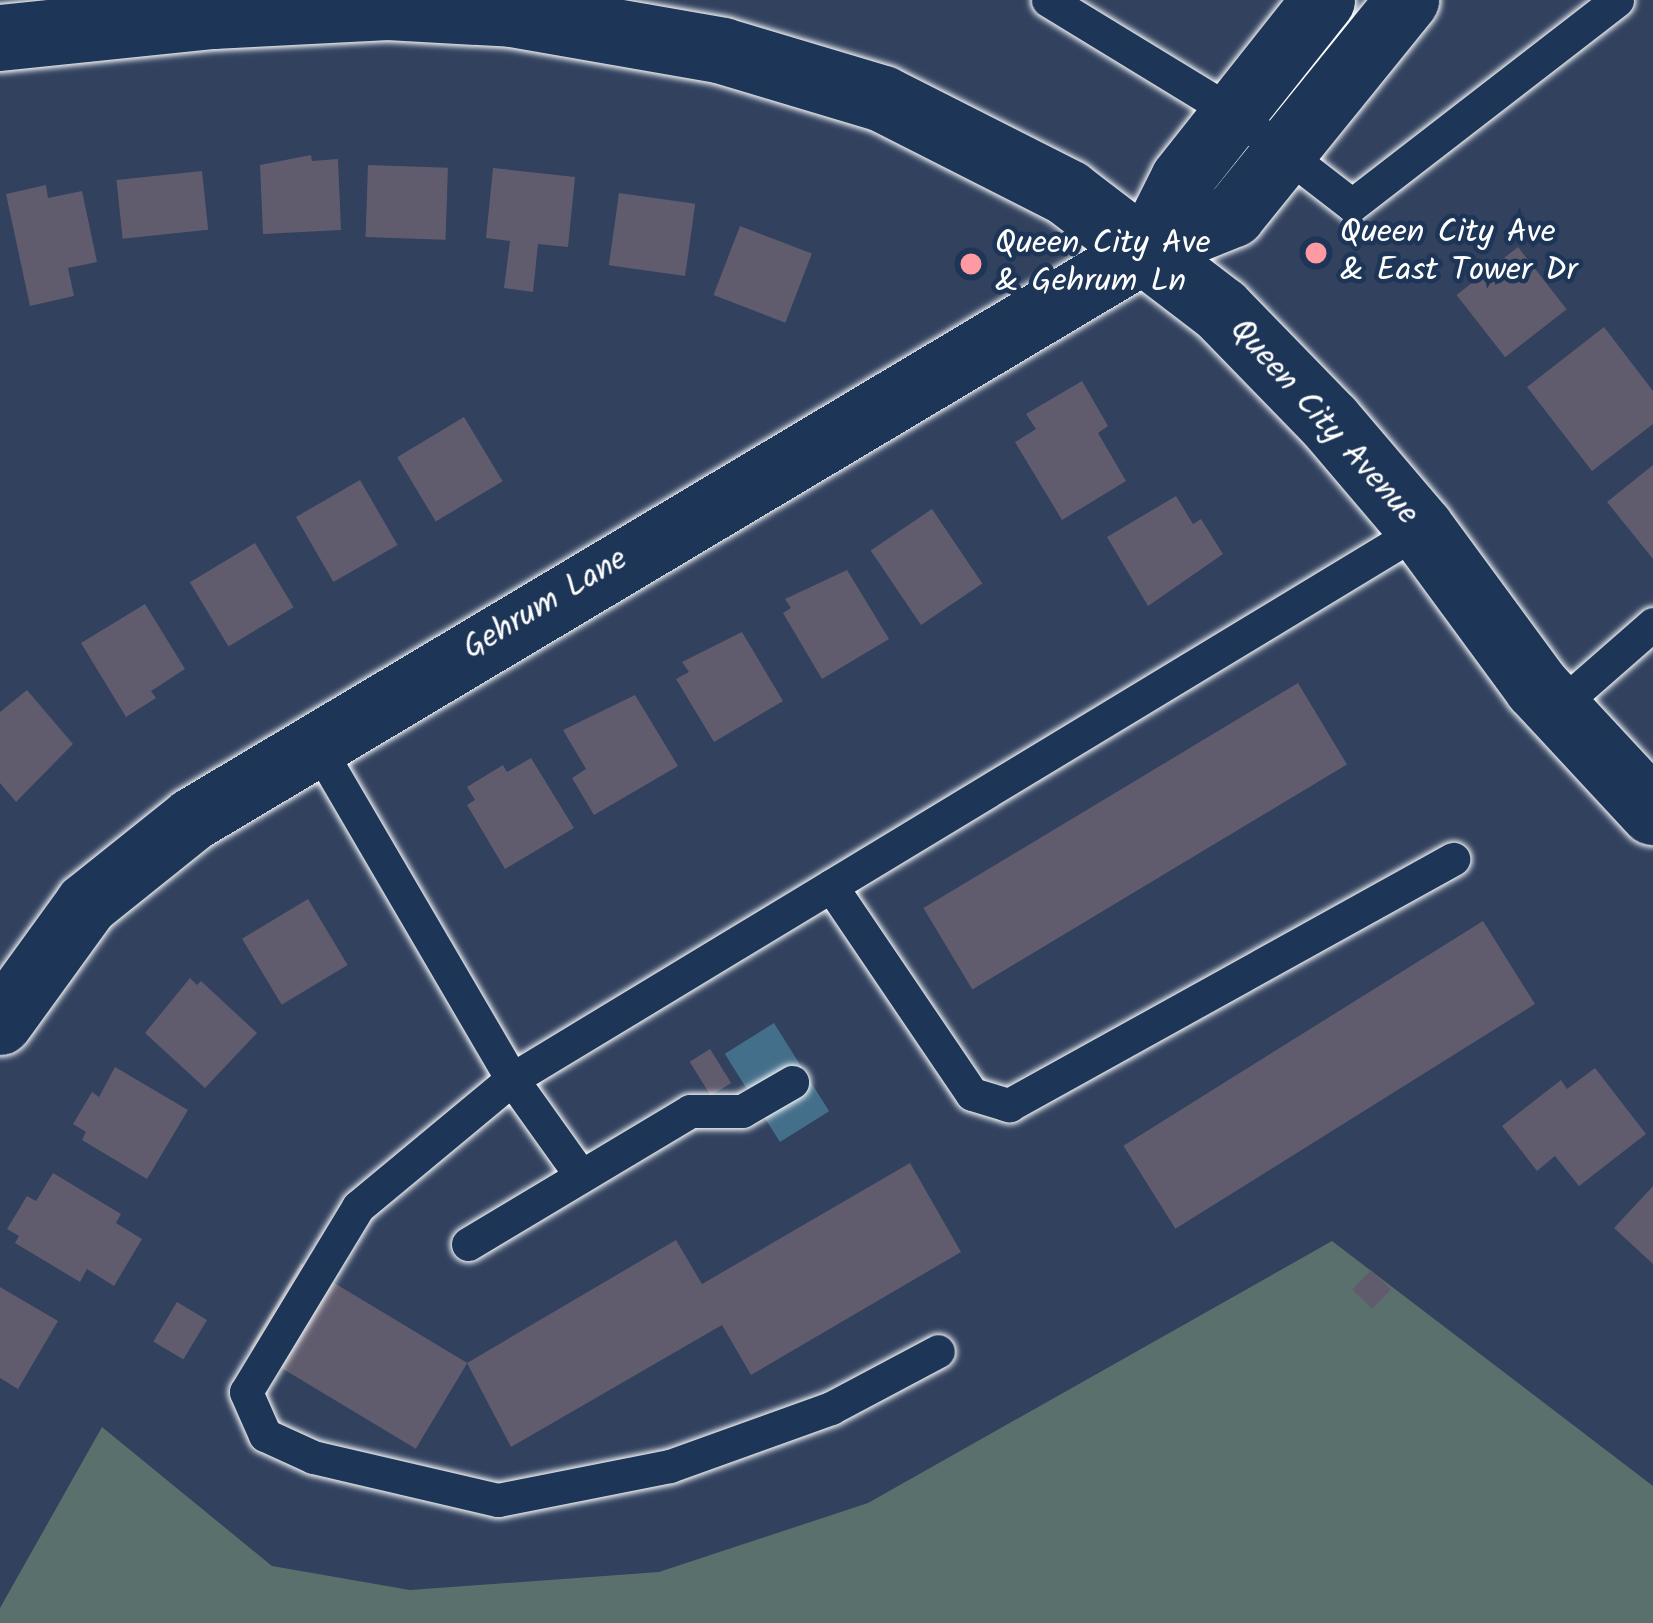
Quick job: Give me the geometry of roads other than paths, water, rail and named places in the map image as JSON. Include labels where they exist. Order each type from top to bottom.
[{"type":"main road","name":"Queen City Avenue","points":[[0,38],[213,16],[388,8],[512,14],[723,51],[883,99],[1068,193],[1146,250],[1235,326],[1330,422],[1421,529],[1556,709],[1653,812]]},
{"type":"street","name":"Gehrum Lane","points":[[0,1023],[86,904],[192,819],[1146,250],[1233,214],[1407,0]]},
{"type":"street","points":[[1146,250],[1182,178],[1314,11]]},
{"type":"lane","points":[[1048,0],[1233,113],[1352,205],[1617,0]]},
{"type":"lane","points":[[1314,11],[1356,63]]},
{"type":"lane","points":[[938,1351],[831,1408],[670,1466],[498,1500],[313,1457],[265,1435],[246,1392],[358,1207],[512,1079],[1421,529]]},
{"type":"lane","points":[[1556,709],[1653,624]]},
{"type":"lane","points":[[316,744],[512,1079],[579,1173]]},
{"type":"lane","points":[[831,886],[972,1094],[1009,1105],[1453,859]]},
{"type":"lane","points":[[469,1244],[579,1173],[690,1111],[742,1112],[792,1082]]},
{"type":"water","points":[[774,1023],[829,1111],[780,1142],[725,1054]]},
{"type":"place","name":"Queen City Ave & East Tower Dr","points":[[1316,253]]},
{"type":"place","name":"Queen City Ave & Gehrum Ln","points":[[971,264]]}]
